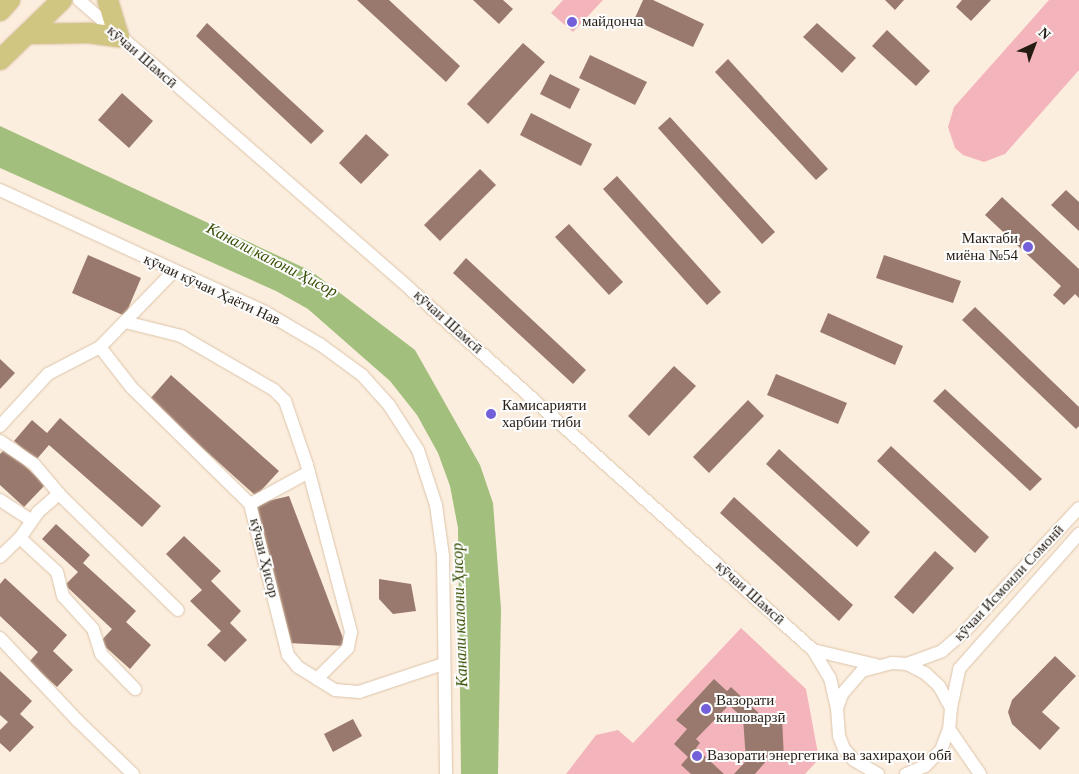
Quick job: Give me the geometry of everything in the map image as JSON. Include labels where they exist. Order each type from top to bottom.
[{"type":"main road","points":[[0,60],[62,0]]},
{"type":"main road","points":[[29,34],[89,32],[118,37],[108,0]]},
{"type":"street","name":"кӯчаи Шамсӣ","points":[[79,0],[118,37],[418,295],[813,650],[830,678],[837,708],[836,722],[844,749],[854,760],[878,774]]},
{"type":"street","name":"кӯчаи кӯчаи Ҳаёти Нав","points":[[0,190],[173,272],[265,312],[322,345],[362,374],[389,405],[418,450],[436,505],[443,556],[446,774]]},
{"type":"street","points":[[0,426],[48,374],[100,347],[173,272]]},
{"type":"street","points":[[125,322],[181,336],[274,390],[285,401],[309,472],[351,641],[345,652],[317,679]]},
{"type":"street","name":"кӯчаи Ҳисор","points":[[100,347],[132,387],[250,504],[288,655],[298,668],[335,690],[359,692],[443,664]]},
{"type":"street","points":[[0,441],[34,464],[59,494],[178,610]]},
{"type":"street","points":[[250,504],[309,472]]},
{"type":"street","points":[[0,557],[20,538],[32,521],[59,494]]},
{"type":"street","points":[[0,500],[32,521]]},
{"type":"street","name":"кӯчаи Исмоили Сомонӣ","points":[[907,664],[942,651],[966,630],[1079,508]]},
{"type":"street","name":"кӯчаи Исмоили Сомонӣ","points":[[951,708],[958,670],[1079,534]]},
{"type":"street","points":[[20,538],[57,572],[63,596],[93,629],[101,654],[135,689]]},
{"type":"street","points":[[0,638],[76,720],[133,774]]},
{"type":"street","name":"кӯчаи Шамсӣ","points":[[813,650],[876,665],[907,664]]},
{"type":"street","points":[[907,664],[925,673],[939,686],[951,708],[949,729],[934,759],[915,773]]},
{"type":"street","points":[[837,708],[851,681],[876,665]]},
{"type":"street","points":[[949,729],[980,774]]},
{"type":"shaded area","name":"майдонча","points":[[563,0],[603,0],[573,32],[551,13]]},
{"type":"shaded area","points":[[1049,0],[1079,0],[1079,70],[1005,154],[984,162],[963,155],[955,148],[948,127],[954,107]]},
{"type":"shaded area","points":[[741,628],[806,689],[819,759],[805,774],[566,774],[596,735],[618,730],[633,743]]},
{"type":"water","name":"Канали калони Ҳисор","points":[[0,126],[311,271],[415,350],[480,465],[493,503],[501,609],[498,774],[461,774],[458,528],[450,486],[438,453],[417,415],[390,381],[308,309],[276,291],[0,168]]},
{"type":"building","points":[[357,0],[389,0],[460,66],[446,82]]},
{"type":"building","points":[[473,0],[503,0],[513,9],[499,24]]},
{"type":"building","points":[[643,0],[653,0],[704,24],[693,47],[634,20]]},
{"type":"building","points":[[885,0],[904,0],[895,10]]},
{"type":"building","points":[[962,0],[991,0],[971,21],[956,7]]},
{"type":"building","points":[[207,23],[324,131],[311,144],[196,36]]},
{"type":"building","points":[[817,23],[856,58],[842,73],[803,37]]},
{"type":"building","points":[[887,30],[930,71],[916,86],[872,46]]},
{"type":"building","points":[[523,43],[545,62],[488,124],[467,104]]},
{"type":"building","points":[[590,55],[647,82],[635,105],[579,78]]},
{"type":"building","points":[[728,59],[828,169],[816,180],[715,72]]},
{"type":"building","points":[[550,74],[580,89],[570,109],[540,94]]},
{"type":"building","points":[[122,93],[153,121],[129,148],[98,120]]},
{"type":"building","points":[[531,113],[592,144],[581,166],[520,135]]},
{"type":"building","points":[[670,117],[775,232],[762,244],[658,128]]},
{"type":"building","points":[[366,134],[389,155],[361,184],[339,163]]},
{"type":"building","points":[[480,169],[496,185],[440,241],[424,225]]},
{"type":"building","points":[[617,176],[721,292],[707,305],[603,189]]},
{"type":"building","points":[[1066,190],[1079,202],[1079,231],[1051,205]]},
{"type":"building","points":[[1002,197],[1079,269],[1079,298],[1075,294],[1064,305],[1053,295],[1061,286],[985,215]]},
{"type":"building","points":[[569,224],[623,282],[609,295],[555,237]]},
{"type":"building","points":[[88,255],[141,278],[125,316],[72,293]]},
{"type":"building","points":[[884,255],[961,281],[953,303],[876,278]]},
{"type":"building","points":[[466,258],[586,370],[573,384],[453,273]]},
{"type":"building","points":[[975,307],[1079,407],[1079,426],[1076,429],[962,320]]},
{"type":"building","points":[[828,313],[903,346],[895,365],[820,332]]},
{"type":"building","points":[[0,359],[15,373],[0,389]]},
{"type":"building","points":[[674,366],[696,386],[649,436],[628,416]]},
{"type":"building","points":[[776,374],[847,403],[838,424],[767,395]]},
{"type":"building","points":[[171,375],[279,471],[256,496],[149,400]]},
{"type":"building","points":[[945,389],[1042,479],[1030,491],[933,401]]},
{"type":"building","points":[[748,400],[764,416],[709,473],[693,457]]},
{"type":"building","points":[[60,418],[161,506],[142,527],[49,445],[36,460],[14,441],[32,420],[47,433]]},
{"type":"building","points":[[891,446],[989,537],[975,553],[877,461]]},
{"type":"building","points":[[6,448],[45,485],[24,507],[0,485],[0,454]]},
{"type":"building","points":[[779,449],[870,532],[857,547],[766,464]]},
{"type":"building","points":[[289,496],[346,646],[288,643],[255,504]]},
{"type":"building","points":[[734,497],[853,605],[839,621],[720,513]]},
{"type":"building","points":[[56,524],[90,555],[83,563],[136,611],[126,622],[151,645],[130,669],[100,642],[112,629],[65,585],[78,572],[42,539]]},
{"type":"building","points":[[184,536],[221,571],[211,581],[241,611],[230,623],[247,640],[225,662],[207,645],[221,631],[190,601],[202,590],[166,554]]},
{"type":"building","points":[[935,551],[954,568],[913,614],[894,597]]},
{"type":"building","points":[[5,578],[67,635],[53,651],[73,670],[57,687],[29,662],[38,652],[0,616],[0,584]]},
{"type":"building","points":[[379,579],[411,584],[416,611],[393,614],[379,599]]},
{"type":"building","points":[[1055,656],[1076,676],[1042,712],[1060,728],[1040,750],[1012,724],[1008,712],[1012,700]]},
{"type":"building","points":[[0,671],[32,701],[20,714],[34,727],[10,752],[0,743],[0,730],[8,722],[0,715]]},
{"type":"building","points":[[714,679],[727,691],[731,687],[764,718],[782,717],[784,759],[768,759],[755,774],[734,774],[746,761],[743,718],[729,705],[696,739],[700,743],[696,748],[724,774],[691,774],[681,765],[688,757],[674,744],[687,729],[676,720]]},
{"type":"building","points":[[353,719],[362,736],[333,752],[324,734]]},
{"type":"place","name":"майдонча","points":[[572,22]]},
{"type":"place","name":"Мактаби миёна №54","points":[[1028,247]]},
{"type":"place","name":"Камисарияти харбии тиби","points":[[491,414]]},
{"type":"place","name":"Вазорати кишоварзӣ","points":[[706,709]]},
{"type":"place","name":"Вазорати энергетика ва захираҳои обӣ","points":[[697,756]]}]
